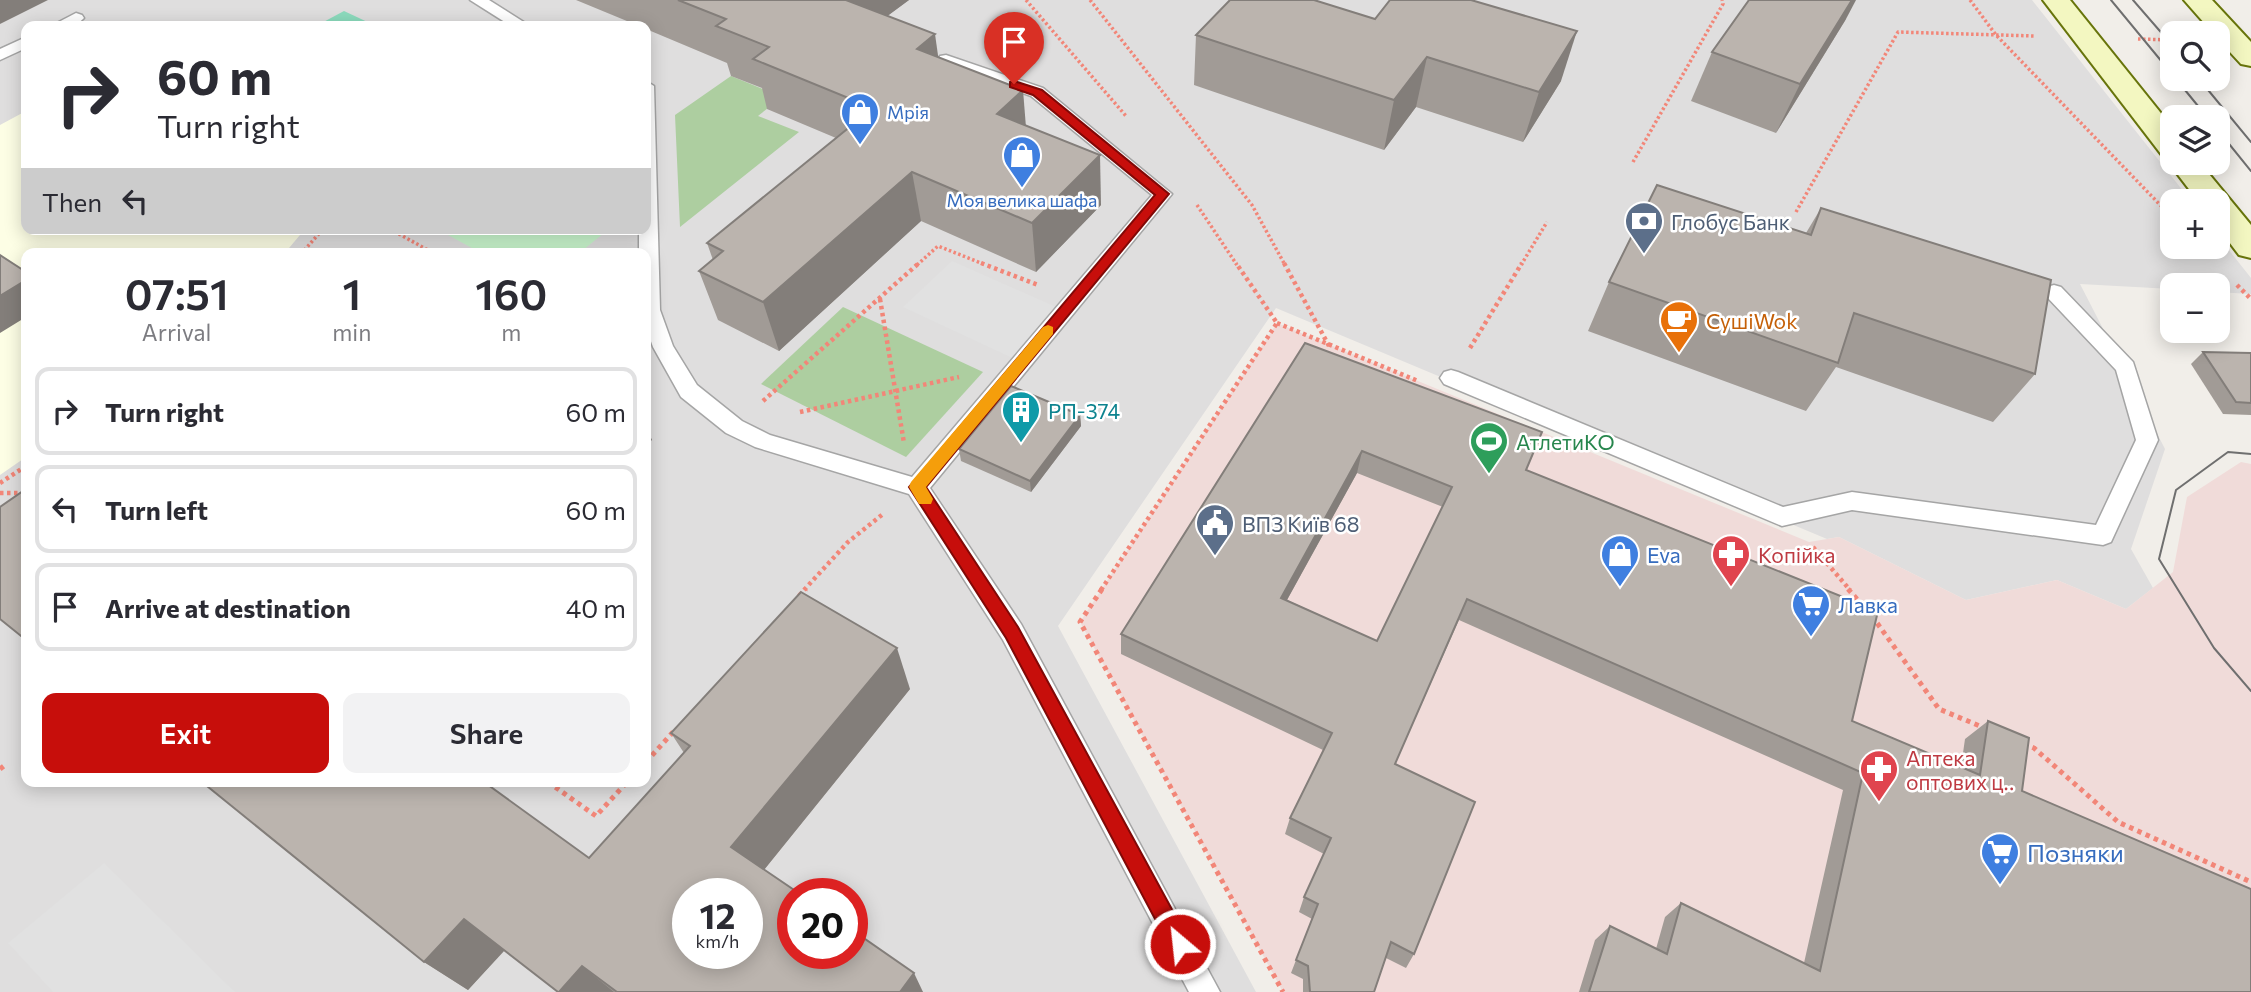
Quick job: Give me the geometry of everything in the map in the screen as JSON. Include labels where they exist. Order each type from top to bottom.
[{"type":"main road","points":[[2056,0],[2160,132]]},
{"type":"main road","points":[[2197,0],[2251,58]]},
{"type":"main road","points":[[2194,175],[2205,189]]},
{"type":"main road","points":[[2230,221],[2251,247]]},
{"type":"lane","points":[[478,0],[514,21]]},
{"type":"lane","points":[[70,21],[76,18]]},
{"type":"lane","points":[[0,55],[21,44]]},
{"type":"lane","points":[[917,487],[1163,194],[1037,92],[946,60]]},
{"type":"lane","points":[[1451,378],[1782,517],[1852,501],[2103,536],[2147,440],[2126,367],[2054,292]]},
{"type":"lane","points":[[651,313],[663,347],[689,391],[734,426],[763,441],[917,487],[1012,632],[1205,992]]},
{"type":"path","points":[[1026,0],[1133,124]]},
{"type":"path","points":[[1090,0],[1252,205],[1329,346]]},
{"type":"path","points":[[1633,162],[1723,4],[1722,0]]},
{"type":"path","points":[[1970,0],[1996,35],[2160,205]]},
{"type":"path","points":[[1796,212],[1898,32],[2160,40]]},
{"type":"path","points":[[1193,198],[1277,323],[1444,390],[1547,222]]},
{"type":"path","points":[[306,248],[317,235]]},
{"type":"path","points":[[401,235],[424,248]]},
{"type":"path","points":[[734,426],[937,246],[1075,299]]},
{"type":"path","points":[[793,602],[848,542],[917,487],[906,457],[880,299]]},
{"type":"path","points":[[1277,323],[1080,622],[1283,992]]},
{"type":"path","points":[[734,426],[1021,362]]},
{"type":"path","points":[[0,483],[21,469]]},
{"type":"path","points":[[0,493],[21,493]]},
{"type":"path","points":[[1809,542],[1881,628],[1939,709],[1998,733]]},
{"type":"path","points":[[651,756],[682,722]]},
{"type":"path","points":[[2022,743],[2034,748],[2118,822],[2251,882]]},
{"type":"path","points":[[555,787],[596,816],[622,787]]},
{"type":"shaded area","points":[[0,0],[2032,0],[2160,162],[2160,175],[2170,175],[2182,189],[2160,189],[2160,259],[2230,259],[2230,251],[2251,278],[2251,294],[2230,293],[2230,273],[2160,273],[2160,288],[2080,284],[2165,449],[2131,549],[2153,588],[2126,609],[2057,580],[1966,600],[1839,537],[1827,539],[1276,308],[1058,626],[1256,992],[0,992]]},
{"type":"shaded area","points":[[21,114],[21,235],[300,235],[289,248],[21,248],[21,460],[0,475],[0,125]]},
{"type":"shaded area","points":[[952,261],[1065,311],[1021,362],[903,307]]},
{"type":"shaded area","points":[[1277,323],[1809,542],[1839,537],[1966,600],[2057,580],[2126,609],[2173,572],[2187,497],[2241,462],[2251,464],[2251,992],[1283,992],[1080,622]]},
{"type":"shaded area","points":[[104,863],[235,992],[53,992],[8,943]]},
{"type":"green space","points":[[344,11],[365,21],[325,21]]},
{"type":"green space","points":[[731,76],[782,97],[758,116],[799,132],[680,227],[675,115]]},
{"type":"green space","points":[[448,235],[602,235],[585,248],[472,248]]},
{"type":"green space","points":[[843,307],[983,372],[906,457],[761,384]]},
{"type":"building","points":[[678,0],[846,0],[935,34],[917,49],[1023,90],[997,114],[1100,155],[1032,223],[912,172],[763,302],[699,271],[723,251],[707,243],[873,108],[753,59],[769,47],[716,26],[726,19]]},
{"type":"building","points":[[1230,0],[1314,0],[1375,19],[1390,0],[1471,0],[1577,31],[1539,92],[1427,57],[1394,100],[1196,35]]},
{"type":"building","points":[[1749,0],[1852,0],[1800,84],[1712,52]]},
{"type":"building","points":[[1657,185],[1811,235],[1821,208],[2051,280],[2035,374],[1854,313],[1838,363],[1609,282]]},
{"type":"building","points":[[0,255],[21,269],[21,283],[0,296]]},
{"type":"building","points":[[1305,343],[1542,432],[1526,470],[1878,611],[1852,721],[1980,775],[1988,721],[2029,738],[2022,791],[2251,889],[2251,992],[1589,992],[1610,926],[1667,954],[1681,903],[1820,971],[1863,773],[1467,599],[1395,764],[1475,802],[1414,954],[1391,942],[1374,992],[1310,992],[1308,966],[1296,960],[1318,904],[1304,897],[1331,838],[1290,818],[1332,733],[1121,634]],"holes":[[[1362,451],[1452,487],[1377,641],[1281,598]]]},
{"type":"building","points":[[2203,352],[2251,353],[2251,403],[2236,402]]},
{"type":"building","name":"РП-374","points":[[1011,386],[1080,415],[1030,481],[959,449]]},
{"type":"building","points":[[21,492],[21,636],[0,619],[0,507]]},
{"type":"building","points":[[801,592],[897,648],[731,847],[777,878],[777,969],[868,969],[868,941],[914,973],[900,992],[617,992],[582,966],[558,992],[464,919],[424,962],[208,787],[491,787],[589,858],[690,746],[671,733]]},
{"type":"tram line","points":[[2111,0],[2160,59]]},
{"type":"tram line","points":[[2133,0],[2160,31]]},
{"type":"tram line","points":[[2186,91],[2197,105]]},
{"type":"tram line","points":[[2209,91],[2251,142]]},
{"type":"tram line","points":[[2230,145],[2251,171]]},
{"type":"tram line","points":[[2251,454],[2228,452],[2176,490],[2159,559],[2214,648],[2251,691]]},
{"type":"slow traffic","points":[[925,499],[917,487],[1048,330]]},
{"type":"place","name":"Мрія","points":[[860,146]]},
{"type":"place","name":"Моя велика шафа","points":[[1022,189]]},
{"type":"place","name":"Глобус Банк","points":[[1644,255]]},
{"type":"place","name":"СушіWok","points":[[1679,354]]},
{"type":"place","name":"РП-374","points":[[1021,444]]},
{"type":"place","name":"АтлетиКО","points":[[1489,475]]},
{"type":"place","name":"ВПЗ Київ 68","points":[[1215,557]]},
{"type":"place","name":"Eva","points":[[1620,588]]},
{"type":"place","name":"Копійка","points":[[1731,588]]},
{"type":"place","name":"Лавка","points":[[1811,638]]},
{"type":"place","name":"Аптека оптових ц‥","points":[[1879,803]]},
{"type":"place","name":"Позняки","points":[[2000,886]]},
{"type":"route","points":[[1014,84],[1037,92],[1163,194],[917,487],[1012,632],[1180,944]]}]
